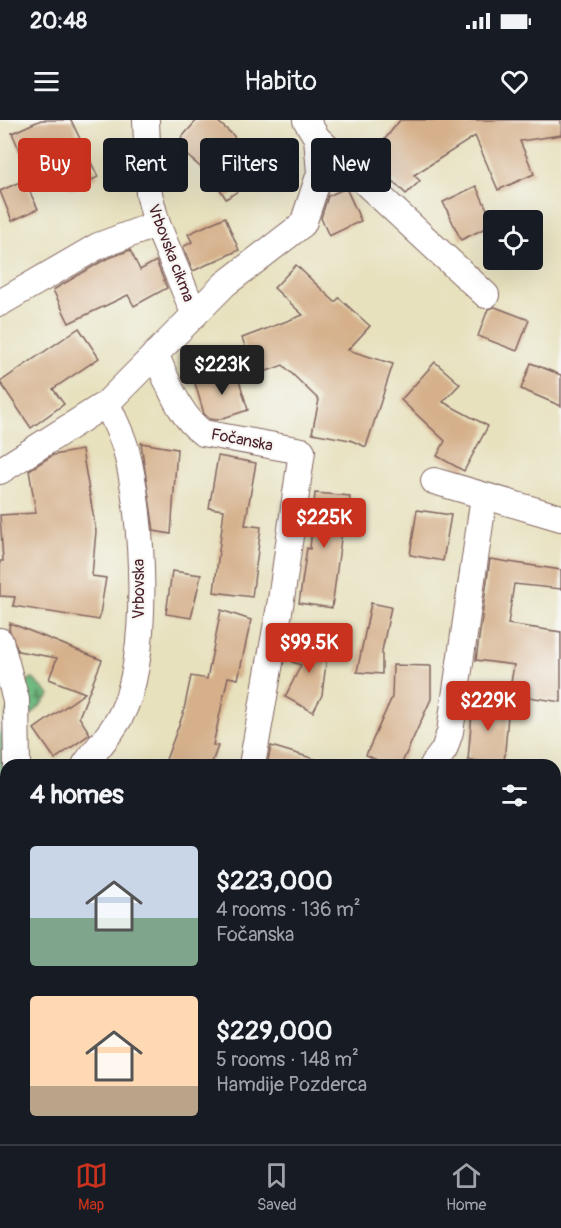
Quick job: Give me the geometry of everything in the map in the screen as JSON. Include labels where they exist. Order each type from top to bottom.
[{"type":"street","name":"Vrbovska cikma","points":[[146,120],[149,194],[157,224],[194,313]]},
{"type":"street","points":[[311,129],[486,295]]},
{"type":"street","points":[[0,471],[107,404],[225,284],[303,224],[320,173],[311,129]]},
{"type":"street","points":[[0,303],[98,246],[157,224]]},
{"type":"street","name":"Fočanska","points":[[155,354],[183,413],[203,433],[302,451],[281,600],[253,759]]},
{"type":"street","name":"Vrbovska","points":[[89,759],[121,716],[135,670],[141,610],[138,534],[126,449],[107,404]]},
{"type":"street","points":[[434,482],[561,518]]},
{"type":"street","points":[[437,759],[444,750],[450,732],[484,496]]},
{"type":"street","points":[[0,641],[16,700],[17,759]]},
{"type":"green space","points":[[32,678],[50,695],[22,725],[8,759],[0,759],[0,734],[15,690]]},
{"type":"building","points":[[41,120],[71,120],[80,138],[18,138],[18,147],[12,133]]},
{"type":"building","points":[[197,120],[216,120],[235,138],[200,138],[200,167],[188,156],[188,138],[181,138]]},
{"type":"building","points":[[400,120],[561,120],[561,135],[520,141],[534,174],[498,190],[475,136],[414,175],[420,181],[406,194],[391,181],[391,138],[386,138]]},
{"type":"building","points":[[91,162],[98,177],[91,180]]},
{"type":"building","points":[[18,183],[18,192],[30,192],[38,209],[12,221],[0,191]]},
{"type":"building","points":[[476,186],[487,210],[483,210],[483,229],[461,240],[443,202]]},
{"type":"building","points":[[222,192],[236,192],[226,199]]},
{"type":"building","points":[[337,192],[348,192],[361,221],[329,236],[321,218],[328,196]]},
{"type":"building","points":[[225,217],[239,250],[193,271],[183,247],[192,242],[188,234]]},
{"type":"building","points":[[130,250],[140,270],[156,261],[167,288],[134,306],[128,295],[69,323],[53,290],[104,260]]},
{"type":"building","points":[[296,265],[335,302],[339,298],[370,326],[348,350],[393,364],[366,447],[350,440],[312,433],[319,400],[283,365],[256,375],[242,338],[303,315],[274,288]]},
{"type":"building","points":[[495,307],[529,320],[517,351],[478,336],[488,309]]},
{"type":"building","points":[[79,328],[99,358],[53,389],[64,404],[31,428],[0,382]]},
{"type":"building","points":[[435,362],[460,384],[443,402],[488,426],[464,471],[437,456],[445,441],[401,400]]},
{"type":"building","points":[[531,363],[561,375],[561,406],[521,389]]},
{"type":"building","points":[[236,370],[248,410],[217,420],[210,419],[204,414],[195,383]]},
{"type":"building","points":[[141,443],[177,449],[171,534],[154,531]]},
{"type":"building","points":[[82,450],[96,531],[92,576],[106,578],[99,620],[13,606],[15,597],[0,596],[0,561],[3,561],[0,515],[36,513],[29,470],[53,455]]},
{"type":"building","points":[[218,456],[256,463],[245,525],[261,527],[252,597],[214,592],[224,510],[209,508]]},
{"type":"building","points":[[315,493],[350,496],[347,531],[342,531],[332,608],[299,603],[307,548],[310,549]]},
{"type":"building","points":[[417,510],[451,515],[443,561],[410,555]]},
{"type":"building","points":[[490,559],[561,570],[561,589],[514,584],[508,624],[561,632],[561,702],[509,694],[514,665],[476,660]]},
{"type":"building","points":[[172,571],[201,575],[191,618],[166,614]]},
{"type":"building","points":[[371,603],[391,607],[382,651],[382,674],[357,672]]},
{"type":"building","points":[[221,610],[251,620],[238,679],[228,677],[213,745],[218,746],[213,759],[166,759],[183,714],[191,676],[207,679]]},
{"type":"building","points":[[10,623],[102,660],[79,717],[90,734],[55,759],[34,729],[85,693],[49,679],[57,658],[18,651],[9,629]]},
{"type":"building","points":[[300,637],[328,647],[322,695],[313,712],[285,697],[301,665],[292,662]]},
{"type":"building","points":[[393,665],[431,666],[431,699],[404,759],[375,759],[366,755],[392,697]]},
{"type":"building","points":[[473,701],[509,704],[504,759],[468,759]]},
{"type":"building","points":[[271,746],[315,759],[268,759]]}]
